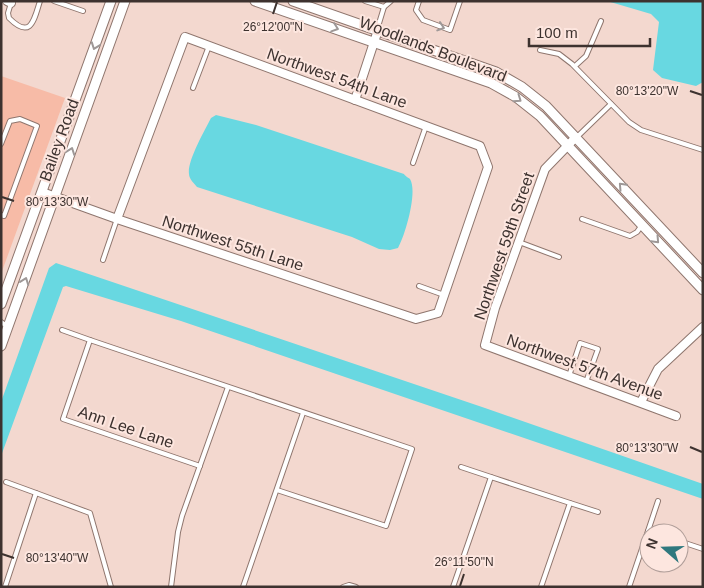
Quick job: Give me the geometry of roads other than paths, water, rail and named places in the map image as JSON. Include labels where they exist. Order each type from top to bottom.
[{"type":"street","name":"Bailey Road","points":[[1,304],[111,1]]},
{"type":"street","name":"Bailey Road","points":[[1,346],[4,325],[55,197],[125,1]]},
{"type":"street","name":"Woodlands Boulevard","points":[[255,1],[491,83],[516,97],[540,116],[703,290]]},
{"type":"street","name":"Woodlands Boulevard","points":[[294,2],[496,72],[522,87],[546,106],[703,273]]},
{"type":"street","points":[[355,100],[378,30]]},
{"type":"street","name":"Northwest 54th Lane","points":[[117,220],[185,37],[480,146],[488,168],[444,295]]},
{"type":"street","name":"Northwest 59th Street","points":[[485,345],[495,308],[545,169],[576,138]]},
{"type":"street","name":"Northwest 55th Lane","points":[[42,192],[117,220],[416,319],[438,313],[444,295]]},
{"type":"street","points":[[641,402],[658,369],[703,327]]},
{"type":"street","name":"Northwest 57th Avenue","points":[[485,345],[676,416]]},
{"type":"lane","points":[[10,2],[8,18],[14,24],[27,28],[33,22],[40,1]]},
{"type":"lane","points":[[54,1],[82,11]]},
{"type":"lane","points":[[365,1],[384,8]]},
{"type":"lane","points":[[378,30],[384,8],[392,1]]},
{"type":"lane","points":[[419,1],[416,10],[424,20],[450,30],[460,1]]},
{"type":"lane","points":[[575,66],[586,56],[600,21]]},
{"type":"lane","points":[[193,88],[209,46]]},
{"type":"lane","points":[[540,50],[559,54],[575,66],[629,122],[641,130],[703,150]]},
{"type":"lane","points":[[576,138],[611,104]]},
{"type":"lane","points":[[1,144],[10,121],[20,119],[37,126],[4,216],[1,215]]},
{"type":"lane","points":[[413,163],[426,126]]},
{"type":"lane","points":[[582,219],[630,236],[637,232],[642,225]]},
{"type":"lane","points":[[103,260],[117,220]]},
{"type":"lane","points":[[519,242],[559,256]]},
{"type":"lane","points":[[419,286],[444,295]]},
{"type":"lane","points":[[62,330],[412,449],[386,526],[277,490]]},
{"type":"lane","name":"Ann Lee Lane","points":[[90,340],[62,419],[200,466]]},
{"type":"lane","points":[[569,376],[580,343],[598,350],[586,382]]},
{"type":"lane","points":[[171,587],[178,532],[182,516],[228,387]]},
{"type":"lane","points":[[243,587],[304,413]]},
{"type":"lane","points":[[461,467],[598,512]]},
{"type":"lane","points":[[452,587],[491,477]]},
{"type":"lane","points":[[6,482],[90,513],[111,587]]},
{"type":"lane","points":[[5,587],[36,494]]},
{"type":"lane","points":[[651,523],[658,501]]},
{"type":"lane","points":[[541,587],[570,503]]},
{"type":"lane","points":[[689,544],[703,549]]},
{"type":"lane","points":[[629,587],[639,558]]},
{"type":"lane","points":[[343,587],[349,585],[356,587]]},
{"type":"water","points":[[607,1],[703,1],[703,82],[696,86],[662,78],[653,70],[659,22],[651,14]]},
{"type":"water","points":[[216,115],[256,125],[404,174],[410,179],[412,185],[412,203],[404,234],[398,248],[390,250],[379,249],[352,237],[197,187],[189,176],[189,168],[197,146],[211,118]]},
{"type":"water","points":[[56,263],[703,484],[703,499],[181,321],[66,286],[63,287],[1,456],[1,402],[49,268]]}]
